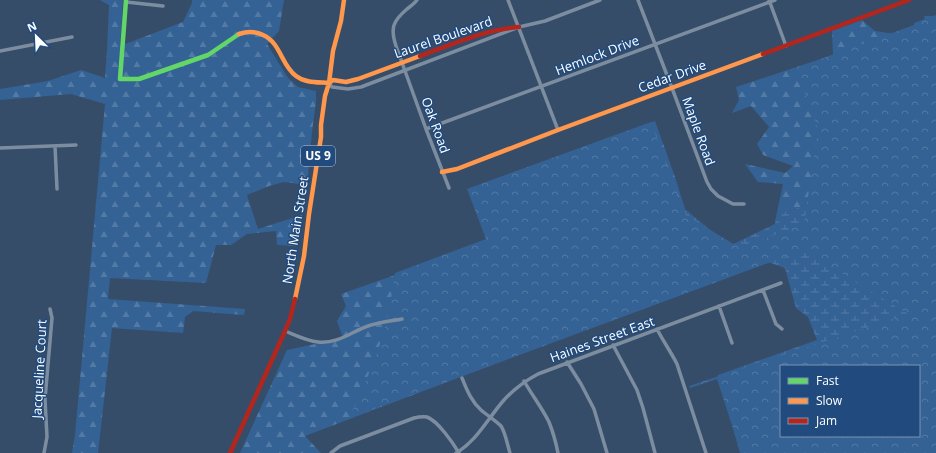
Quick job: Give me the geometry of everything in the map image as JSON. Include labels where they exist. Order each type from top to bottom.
[{"type":"main road","name":"North Main Street","points":[[230,453],[285,331],[294,307],[304,256],[321,137],[325,96],[329,83],[333,51],[341,21],[344,0]]},
{"type":"main road","name":"Cedar Drive","points":[[442,172],[456,169],[900,2],[909,0]]},
{"type":"main road","name":"Laurel Boulevard","points":[[126,1],[120,80],[139,79],[187,63],[208,55],[243,33],[253,31],[264,34],[274,42],[289,70],[295,76],[304,80],[329,83],[333,80],[346,82],[489,31],[519,27]]},
{"type":"street","name":"Oak Road","points":[[417,0],[396,21],[392,32],[404,70],[449,188]]},
{"type":"street","points":[[508,0],[558,130]]},
{"type":"street","name":"Laurel Boulevard","points":[[329,83],[332,87],[348,89],[361,86],[519,27],[545,21],[600,0]]},
{"type":"street","name":"Maple Road","points":[[638,0],[707,182],[718,196],[733,204],[744,204]]},
{"type":"street","name":"Hemlock Drive","points":[[426,129],[775,0]]},
{"type":"street","points":[[126,1],[163,6]]},
{"type":"street","points":[[770,1],[786,46]]},
{"type":"street","points":[[0,51],[72,37]]},
{"type":"street","points":[[376,72],[378,79]]},
{"type":"street","points":[[0,148],[76,145]]},
{"type":"street","points":[[55,146],[57,189]]},
{"type":"street","name":"Haines Street East","points":[[458,453],[475,437],[512,391],[524,381],[567,362],[781,283]]},
{"type":"street","points":[[763,290],[776,324],[782,329]]},
{"type":"street","points":[[719,306],[732,343]]},
{"type":"street","name":"Jacqueline Court","points":[[44,453],[47,437],[45,399],[52,318],[50,309]]},
{"type":"street","points":[[285,331],[317,342],[328,342],[346,337],[367,326],[402,319]]},
{"type":"street","points":[[657,329],[677,364],[706,453]]},
{"type":"street","points":[[613,345],[637,390],[655,453]]},
{"type":"street","points":[[567,362],[594,409],[607,453]]},
{"type":"street","points":[[462,378],[469,395],[475,404],[501,427],[510,453]]},
{"type":"street","points":[[524,381],[548,422],[558,453]]},
{"type":"street","points":[[331,453],[340,446],[414,418],[427,417],[435,422],[451,439],[458,453]]},
{"type":"green space","points":[[100,0],[123,0],[120,46],[183,22],[192,0],[284,0],[279,31],[267,44],[288,78],[298,87],[316,91],[316,101],[307,185],[284,182],[247,195],[258,229],[302,215],[298,246],[277,245],[276,231],[247,234],[231,245],[216,245],[206,283],[110,278],[108,299],[245,309],[244,315],[193,311],[185,317],[183,333],[112,328],[98,453],[72,453],[75,435],[105,104],[71,94],[0,100],[0,89],[48,81],[81,70],[105,78],[109,5]]},
{"type":"green space","points":[[936,15],[936,453],[741,453],[717,379],[690,388],[689,386],[908,314],[803,250],[349,418],[380,346],[388,315],[395,273],[486,239],[467,189],[651,122],[684,214],[740,248],[804,224],[818,130],[796,68],[914,25],[914,23]]},
{"type":"green space","points":[[924,16],[936,16],[845,188],[776,217],[783,184],[758,182],[745,164],[785,173],[793,166],[763,155],[757,144],[769,127],[751,106],[732,113],[739,100],[736,87],[833,55],[832,31],[862,20],[875,31],[908,36],[927,28]]},
{"type":"green space","points":[[655,121],[676,180],[685,209],[684,212],[497,363],[305,436],[321,453],[240,453],[287,350],[343,338],[337,321],[346,306],[341,294],[489,239],[562,156]]},
{"type":"green space","points":[[845,188],[936,322],[785,365],[780,365],[780,437],[783,437],[809,453],[740,453],[718,375],[817,340],[808,317],[796,308],[785,268],[768,262],[704,270],[684,212],[685,209],[729,246],[775,224],[776,217]]},
{"type":"traffic: fast","points":[[126,0],[120,79],[139,79],[208,55],[239,34]]},
{"type":"traffic: slow","points":[[295,299],[304,256],[321,137],[325,96],[329,83],[333,51],[341,21],[344,0]]},
{"type":"traffic: slow","points":[[239,34],[254,32],[269,39],[274,43],[291,71],[303,80],[312,82],[329,83],[333,80],[346,82],[420,56]]},
{"type":"traffic: slow","points":[[442,172],[457,169],[763,54]]},
{"type":"traffic: jam","points":[[763,54],[909,0]]},
{"type":"traffic: jam","points":[[420,56],[481,34],[519,27]]},
{"type":"traffic: jam","points":[[230,453],[285,331],[295,299]]}]
